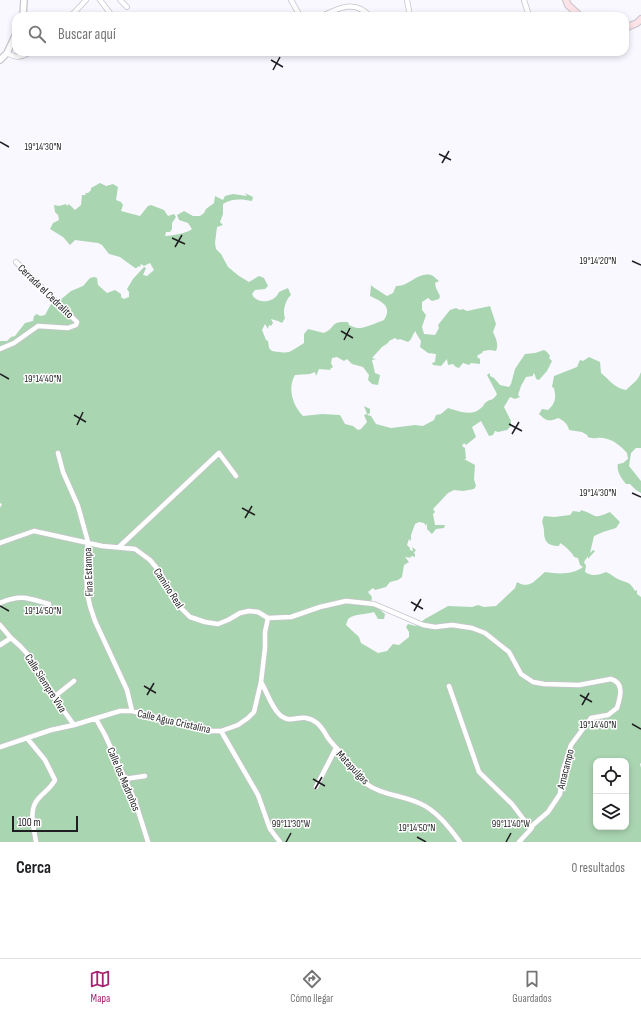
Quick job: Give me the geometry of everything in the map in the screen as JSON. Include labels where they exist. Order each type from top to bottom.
[{"type":"main road","points":[[567,2],[575,12]]},
{"type":"main road","points":[[629,26],[637,23],[641,19]]},
{"type":"street","points":[[23,12],[24,0]]},
{"type":"street","points":[[75,12],[86,0]]},
{"type":"street","points":[[100,0],[110,12]]},
{"type":"street","points":[[120,0],[127,7]]},
{"type":"street","points":[[291,0],[298,12]]},
{"type":"street","points":[[406,0],[409,12]]},
{"type":"street","points":[[524,0],[528,12]]},
{"type":"street","points":[[330,12],[352,5],[367,12]]},
{"type":"street","points":[[0,60],[7,53],[12,42]]},
{"type":"street","points":[[7,53],[12,56]]},
{"type":"street","points":[[12,56],[18,58],[22,56]]},
{"type":"street","name":"Cerrada el Cedralito","points":[[0,349],[14,343],[38,326],[68,328],[76,325],[77,322],[16,262]]},
{"type":"street","name":"Fina Estampa","points":[[58,453],[63,472],[78,506],[88,542],[86,558],[90,606],[95,621],[127,690],[132,711]]},
{"type":"street","points":[[119,547],[219,453],[236,476]]},
{"type":"street","name":"Camino Real","points":[[0,543],[34,531],[102,546],[134,549],[150,560],[160,572],[177,604],[190,617],[205,622],[218,624],[240,613],[249,611],[258,612],[268,618]]},
{"type":"street","points":[[0,603],[23,597],[49,604]]},
{"type":"street","name":"Amacampo","points":[[268,618],[291,617],[320,607],[346,601],[374,604],[423,625],[435,627],[452,625],[472,628],[485,633],[509,652],[521,674],[534,682],[544,684],[578,685],[611,679],[616,680],[619,683],[622,693],[617,708],[608,714],[591,718],[571,745],[564,770],[560,794],[548,812],[533,825],[519,842]]},
{"type":"street","name":"Calle Agua Cristalina","points":[[0,747],[51,730],[74,725],[120,711],[132,711],[207,731],[221,731],[238,725],[254,712],[261,682],[265,648],[265,632],[268,618]]},
{"type":"street","name":"Calle Siempre Viva","points":[[0,625],[10,638],[31,658],[43,682],[74,725]]},
{"type":"street","points":[[0,645],[10,638]]},
{"type":"street","points":[[54,697],[74,681]]},
{"type":"street","name":"Matapulgas","points":[[261,682],[277,713],[282,718],[288,720],[301,717],[308,718],[319,724],[336,748],[365,783],[385,794],[420,803],[433,811],[448,826],[460,842]]},
{"type":"street","points":[[449,686],[479,772],[512,804],[531,829]]},
{"type":"street","name":"Calle los Madroños","points":[[96,718],[135,801],[148,842]]},
{"type":"street","points":[[221,731],[258,795],[270,829],[280,842]]},
{"type":"street","points":[[27,738],[45,760],[55,780],[37,800],[33,811],[32,816],[36,842]]},
{"type":"street","points":[[316,787],[336,748]]},
{"type":"street","points":[[125,779],[145,776]]},
{"type":"green space","points":[[100,183],[106,186],[113,184],[118,187],[116,200],[121,202],[123,205],[121,211],[140,216],[148,206],[151,205],[164,210],[168,216],[174,214],[176,217],[172,223],[172,229],[170,232],[166,232],[165,236],[183,233],[192,229],[188,223],[179,220],[177,215],[184,211],[193,216],[200,216],[214,203],[215,196],[223,200],[225,196],[233,194],[247,196],[245,193],[253,197],[252,201],[241,199],[223,204],[223,214],[220,222],[223,225],[217,227],[215,243],[216,249],[221,254],[228,267],[239,276],[249,282],[259,276],[264,278],[268,286],[265,289],[255,290],[252,294],[257,300],[270,300],[277,296],[279,292],[288,288],[291,295],[285,305],[285,318],[282,323],[271,319],[273,323],[271,326],[269,325],[268,329],[265,324],[262,330],[266,340],[268,341],[269,348],[272,351],[292,351],[304,343],[304,334],[308,329],[324,333],[338,322],[348,322],[349,325],[356,328],[361,328],[384,320],[387,311],[386,308],[382,302],[370,296],[371,285],[387,296],[393,293],[396,286],[401,286],[417,277],[431,275],[439,281],[435,283],[440,296],[439,299],[432,301],[428,298],[422,302],[422,310],[426,315],[422,327],[424,334],[435,335],[439,328],[438,325],[450,310],[456,308],[467,311],[490,306],[496,324],[493,332],[497,342],[497,349],[496,351],[483,351],[478,355],[477,357],[480,359],[480,364],[471,363],[469,365],[463,363],[459,368],[453,364],[448,365],[447,359],[441,366],[433,365],[432,363],[435,362],[436,354],[428,353],[420,347],[421,341],[416,331],[408,342],[395,338],[389,341],[372,358],[376,359],[372,360],[375,373],[380,375],[378,385],[372,384],[368,380],[369,375],[363,367],[352,364],[347,359],[344,361],[337,357],[332,358],[331,363],[333,367],[330,369],[331,370],[319,369],[316,376],[315,372],[310,374],[295,375],[291,385],[292,397],[296,407],[303,416],[322,414],[340,415],[345,424],[353,426],[358,430],[361,429],[367,422],[364,415],[367,414],[364,406],[370,409],[370,413],[367,415],[371,416],[376,424],[391,428],[415,425],[423,426],[434,420],[436,415],[441,414],[448,408],[469,413],[477,411],[497,394],[487,375],[490,373],[490,376],[500,385],[509,387],[515,369],[525,354],[544,350],[547,352],[552,361],[547,371],[539,380],[536,379],[533,373],[533,376],[526,377],[518,395],[520,397],[515,399],[510,397],[504,407],[511,421],[511,426],[507,430],[498,432],[495,431],[493,435],[489,436],[481,421],[472,427],[476,437],[466,445],[464,443],[462,446],[465,448],[466,459],[464,459],[475,465],[474,479],[476,486],[474,489],[463,491],[454,490],[448,493],[433,509],[435,512],[433,514],[435,525],[445,525],[444,528],[436,529],[432,534],[427,529],[427,523],[426,526],[424,523],[419,522],[415,524],[411,535],[411,541],[409,539],[407,545],[410,550],[413,551],[412,547],[416,550],[413,554],[415,553],[415,557],[405,557],[409,562],[404,565],[402,577],[398,580],[390,582],[386,587],[375,590],[373,588],[368,592],[372,597],[371,602],[385,614],[384,619],[378,619],[374,612],[351,617],[348,619],[346,625],[359,637],[361,643],[378,653],[387,651],[393,644],[399,645],[409,637],[409,632],[406,627],[408,624],[416,626],[448,606],[496,606],[515,588],[517,582],[526,585],[532,583],[545,572],[570,573],[583,567],[580,565],[578,558],[574,557],[562,544],[560,543],[559,546],[555,546],[547,542],[542,523],[544,516],[554,517],[570,515],[573,511],[580,512],[581,510],[595,516],[600,516],[610,512],[620,522],[616,528],[594,536],[590,553],[593,550],[595,551],[588,559],[588,556],[584,562],[586,566],[585,572],[591,575],[596,575],[606,572],[629,583],[635,591],[637,590],[637,594],[641,597],[641,842],[0,842],[0,508],[2,504],[0,503],[0,341],[7,341],[11,337],[15,336],[25,323],[33,321],[34,316],[37,314],[40,316],[45,315],[51,304],[59,301],[71,291],[83,286],[90,278],[97,278],[98,285],[107,293],[115,290],[121,294],[121,297],[124,299],[129,297],[129,292],[127,289],[133,279],[144,267],[146,268],[143,275],[147,276],[154,270],[150,263],[144,266],[141,264],[140,267],[138,266],[135,268],[120,257],[109,254],[102,245],[98,243],[75,240],[70,245],[63,237],[50,229],[53,223],[59,220],[58,215],[55,212],[54,205],[59,206],[66,204],[67,206],[69,204],[75,210],[81,205],[82,195],[86,195],[85,193],[88,193],[91,188]]},
{"type":"green space","points":[[589,357],[600,362],[601,373],[615,386],[622,389],[626,390],[637,380],[641,372],[641,448],[636,448],[631,453],[629,466],[641,481],[641,493],[630,484],[626,484],[620,475],[618,464],[623,463],[628,459],[627,453],[620,446],[607,439],[591,438],[582,432],[569,430],[566,424],[560,419],[548,420],[539,414],[542,409],[548,410],[554,403],[555,392],[554,388],[552,387],[554,376],[577,367],[580,360],[583,361]]}]
